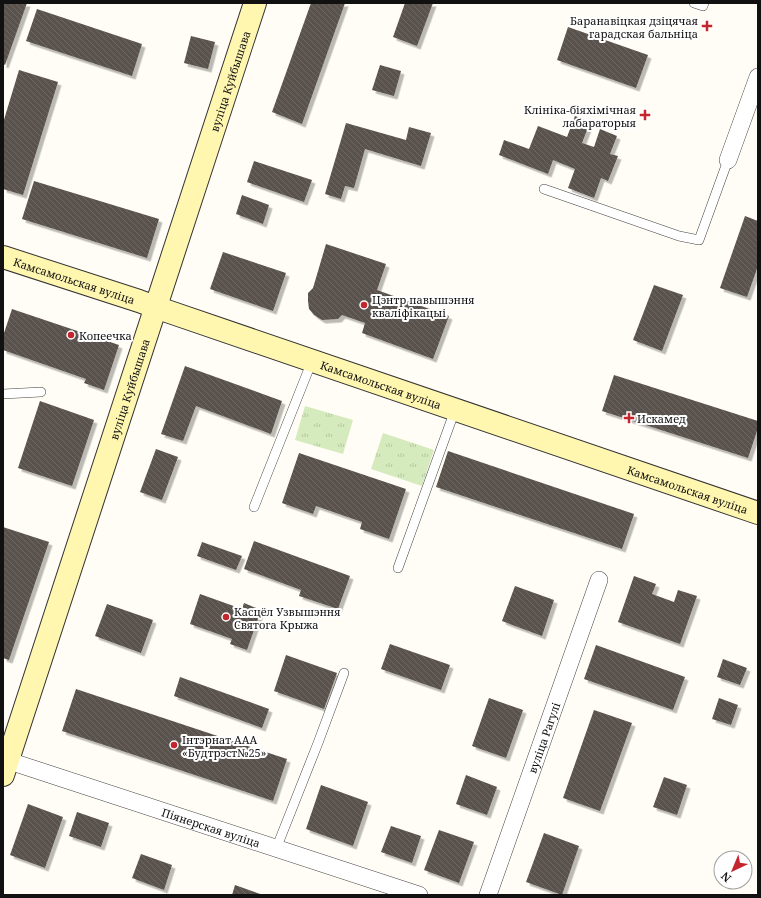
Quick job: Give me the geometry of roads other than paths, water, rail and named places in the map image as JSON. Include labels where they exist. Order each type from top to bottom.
[{"type":"main road","name":"вуліца Куйбышава","points":[[5,765],[255,3]]},
{"type":"main road","name":"Камсамольская вуліца","points":[[3,257],[139,301],[758,513]]},
{"type":"street","points":[[728,160],[758,77]]},
{"type":"street","name":"вуліца Рагулі","points":[[488,895],[600,580]]},
{"type":"street","name":"Піянерская вуліца","points":[[5,765],[419,895]]},
{"type":"lane","points":[[694,3],[703,6],[704,3]]},
{"type":"lane","points":[[544,189],[679,236],[699,240],[728,160]]},
{"type":"lane","points":[[254,508],[312,361]]},
{"type":"lane","points":[[3,394],[41,392]]},
{"type":"lane","points":[[398,568],[455,410]]},
{"type":"lane","points":[[276,849],[344,673]]},
{"type":"place","name":"Баранавіцкая дзіцячая гарадская бальніца","points":[[707,26]]},
{"type":"place","name":"Клініка-біяхімічная лабараторыя","points":[[645,115]]},
{"type":"place","name":"Цэнтр павышэння кваліфікацыі","points":[[364,305]]},
{"type":"place","name":"Копеечка","points":[[71,335]]},
{"type":"place","name":"Искамед","points":[[629,418]]},
{"type":"place","name":"Касцёл Узвышэння Святога Крыжа","points":[[226,617]]},
{"type":"place","name":"Інтэрнат ААА «Будтрэст№25»","points":[[174,745]]}]
